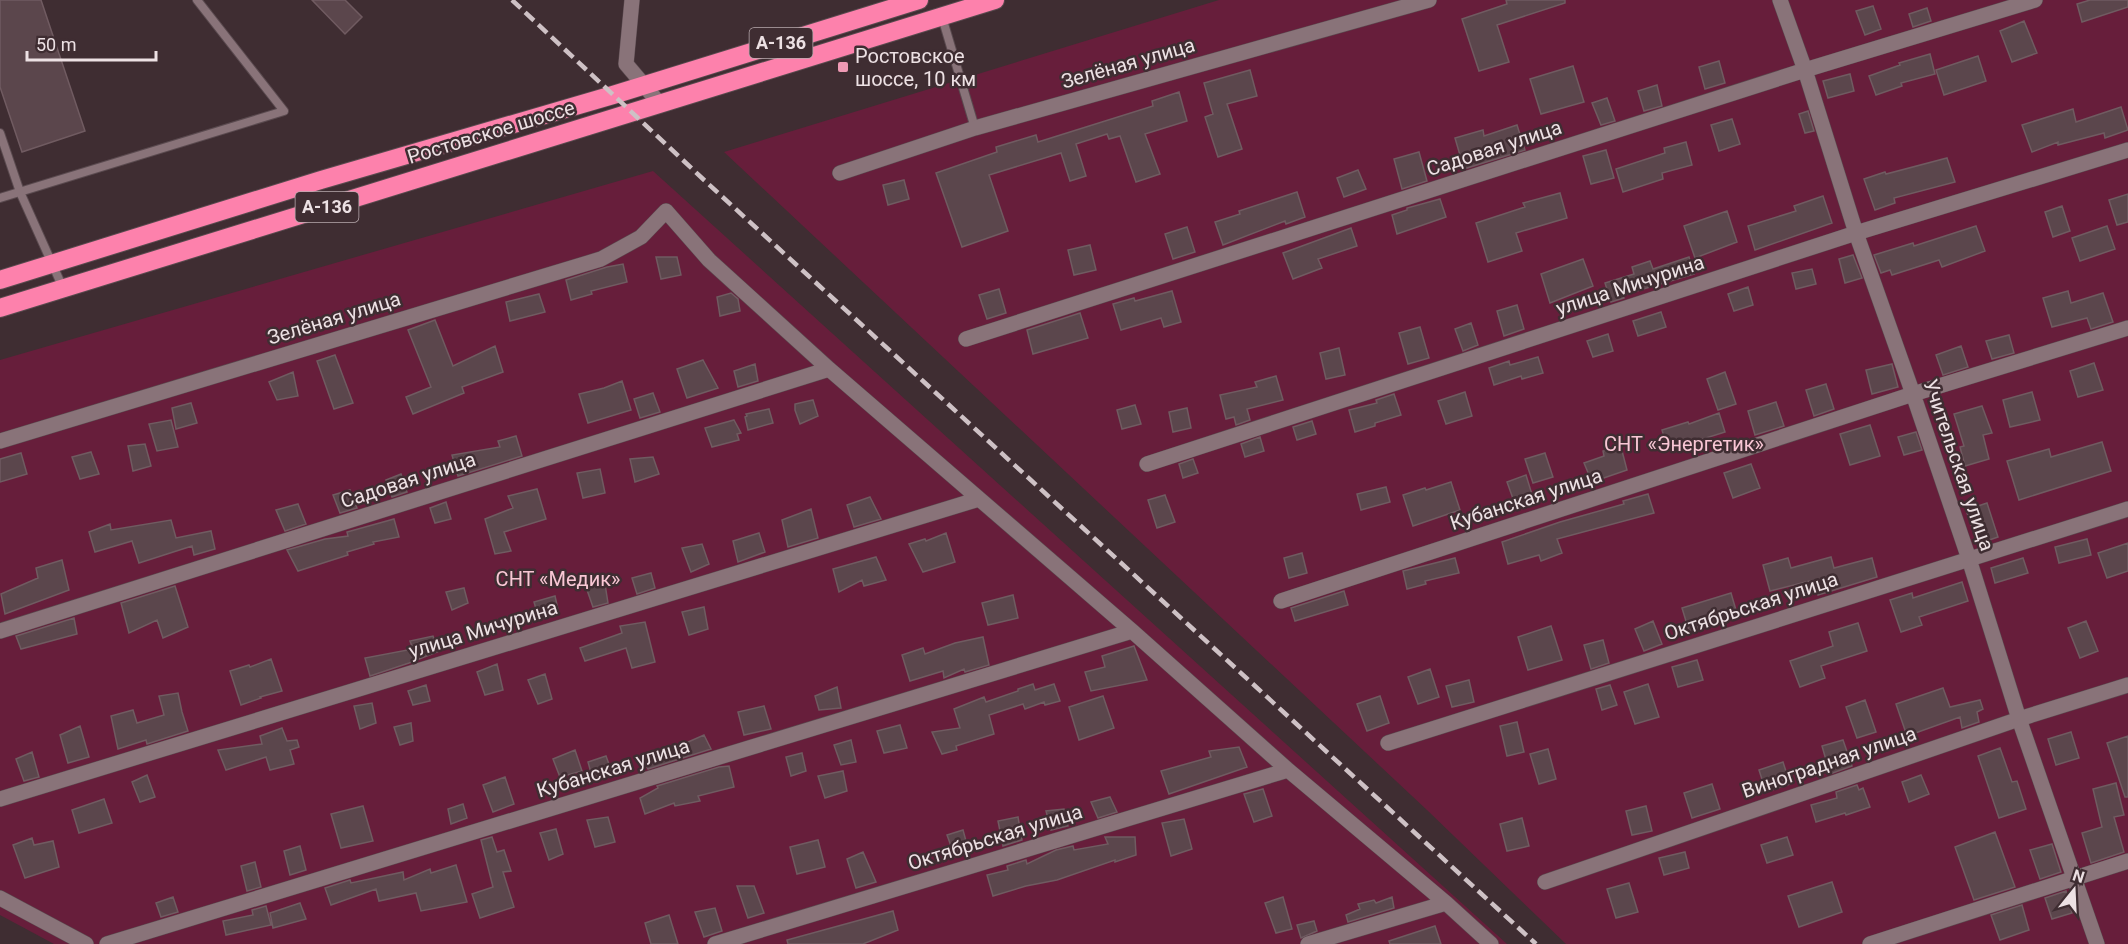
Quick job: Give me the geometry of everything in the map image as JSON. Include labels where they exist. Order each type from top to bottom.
[{"type":"highway","name":"Ростовское шоссе","points":[[0,280],[321,180],[643,86],[919,0]]},
{"type":"highway","name":"Ростовское шоссе","points":[[0,308],[995,0]]},
{"type":"street","name":"Зелёная улица","points":[[840,173],[975,128],[1429,0]]},
{"type":"street","name":"Учительская улица","points":[[1779,0],[1805,70],[1856,233],[1969,559],[2019,719],[2097,944]]},
{"type":"street","name":"Садовая улица","points":[[966,339],[1805,70],[2034,0]]},
{"type":"street","points":[[632,1],[626,64],[659,103]]},
{"type":"street","name":"улица Мичурина","points":[[1147,464],[1856,233],[2128,150]]},
{"type":"street","name":"Зелёная улица","points":[[0,441],[601,259],[641,237],[666,211],[709,260],[829,369]]},
{"type":"street","name":"Кубанская улица","points":[[1281,601],[1913,394],[2128,328]]},
{"type":"street","points":[[829,369],[1491,944]]},
{"type":"street","name":"Садовая улица","points":[[0,631],[829,369]]},
{"type":"street","name":"улица Мичурина","points":[[0,799],[979,499]]},
{"type":"street","name":"Октябрьская улица","points":[[1388,743],[2128,509]]},
{"type":"street","name":"Кубанская улица","points":[[107,944],[1132,631]]},
{"type":"street","name":"Виноградная улица","points":[[1545,882],[2019,719],[2128,685]]},
{"type":"street","name":"Октябрьская улица","points":[[715,944],[1288,770]]},
{"type":"street","points":[[1870,944],[2128,861]]},
{"type":"street","points":[[0,898],[86,944]]},
{"type":"street","points":[[1308,944],[1446,903]]},
{"type":"lane","points":[[0,198],[284,111],[197,0]]},
{"type":"lane","points":[[941,16],[975,128]]},
{"type":"lane","points":[[0,133],[20,192],[63,289]]},
{"type":"green space","name":"СНТ «Энергетик»","points":[[1219,0],[2128,0],[2128,944],[1566,944],[1427,810],[724,152]]},
{"type":"green space","name":"СНТ «Медик»","points":[[653,171],[1507,944],[54,944],[0,915],[0,360]]},
{"type":"building","points":[[0,0],[41,0],[85,131],[22,152],[0,87]]},
{"type":"building","points":[[312,0],[345,0],[362,17],[345,34]]},
{"type":"building","points":[[1506,0],[1565,0],[1565,3],[1497,25],[1509,62],[1479,71],[1462,19],[1507,4]]},
{"type":"building","points":[[2090,0],[2128,0],[2128,7],[2082,22],[2077,4]]},
{"type":"building","points":[[1873,6],[1881,29],[1865,35],[1856,11]]},
{"type":"building","points":[[1927,8],[1931,21],[1913,27],[1909,14]]},
{"type":"building","points":[[2024,21],[2037,53],[2012,62],[2000,31]]},
{"type":"building","points":[[1930,54],[1935,74],[1901,83],[1902,86],[1876,95],[1869,76],[1900,65],[1899,63]]},
{"type":"building","points":[[1978,56],[1986,81],[1944,95],[1936,70]]},
{"type":"building","points":[[1719,61],[1725,83],[1705,89],[1699,67]]},
{"type":"building","points":[[1573,66],[1584,102],[1541,114],[1530,79]]},
{"type":"building","points":[[1250,70],[1257,96],[1227,104],[1242,149],[1218,157],[1205,117],[1213,114],[1204,83]]},
{"type":"building","points":[[1850,74],[1854,91],[1828,98],[1823,81]]},
{"type":"building","points":[[1657,85],[1662,106],[1644,111],[1638,91]]},
{"type":"building","points":[[1179,92],[1187,121],[1145,134],[1160,174],[1136,182],[1120,136],[1109,139],[1107,134],[1076,144],[1086,176],[1070,181],[1061,153],[989,175],[1008,231],[962,247],[936,173],[997,152],[996,147],[1036,135],[1038,142],[1153,106],[1152,101]]},
{"type":"building","points":[[1607,98],[1615,121],[1601,125],[1592,103]]},
{"type":"building","points":[[2121,107],[2128,130],[2105,138],[2104,133],[2058,145],[2058,142],[2032,152],[2022,125],[2073,109],[2076,122]]},
{"type":"building","points":[[1808,111],[1814,131],[1805,133],[1799,114]]},
{"type":"building","points":[[1732,119],[1740,144],[1719,151],[1711,125]]},
{"type":"building","points":[[1517,125],[1525,150],[1464,169],[1455,138],[1483,130],[1484,136]]},
{"type":"building","points":[[1686,142],[1692,165],[1662,173],[1663,179],[1623,192],[1616,169],[1665,153],[1664,148]]},
{"type":"building","points":[[1606,150],[1614,178],[1591,184],[1583,156]]},
{"type":"building","points":[[1419,152],[1427,181],[1402,189],[1394,159]]},
{"type":"building","points":[[1947,158],[1955,182],[1894,198],[1895,203],[1875,210],[1864,179]]},
{"type":"building","points":[[1358,170],[1366,189],[1344,197],[1337,178]]},
{"type":"building","points":[[904,180],[909,199],[888,205],[883,185]]},
{"type":"building","points":[[1297,192],[1305,217],[1286,224],[1285,221],[1223,245],[1215,222],[1240,214],[1239,211]]},
{"type":"building","points":[[1560,193],[1567,218],[1516,233],[1522,251],[1488,262],[1476,223],[1525,207],[1523,203]]},
{"type":"building","points":[[2128,194],[2128,222],[2117,225],[2109,200]]},
{"type":"building","points":[[1823,196],[1832,223],[1755,250],[1748,226],[1796,211],[1794,206]]},
{"type":"building","points":[[1440,199],[1446,217],[1397,234],[1392,215],[1407,210],[1407,208]]},
{"type":"building","points":[[2062,206],[2070,231],[2053,237],[2045,212]]},
{"type":"building","points":[[1727,211],[1737,242],[1695,258],[1684,226]]},
{"type":"building","points":[[1976,226],[1985,251],[1942,267],[1939,260],[1892,275],[1890,270],[1881,273],[1874,255],[1913,243],[1914,246]]},
{"type":"building","points":[[2107,226],[2115,249],[2080,261],[2072,238]]},
{"type":"building","points":[[1187,227],[1195,252],[1173,259],[1165,234]]},
{"type":"building","points":[[1351,228],[1357,246],[1318,259],[1322,268],[1293,279],[1283,253]]},
{"type":"building","points":[[1090,245],[1096,270],[1074,275],[1068,250]]},
{"type":"building","points":[[1853,255],[1862,278],[1845,283],[1839,259]]},
{"type":"building","points":[[656,257],[677,257],[681,275],[661,279]]},
{"type":"building","points":[[1689,257],[1694,274],[1623,295],[1624,298],[1611,302],[1605,283],[1634,274],[1632,267],[1650,261],[1653,269]]},
{"type":"building","points":[[1583,259],[1593,286],[1550,303],[1541,274]]},
{"type":"building","points":[[623,264],[627,282],[591,291],[592,294],[571,300],[566,280]]},
{"type":"building","points":[[1812,269],[1816,284],[1796,289],[1792,273]]},
{"type":"building","points":[[1748,287],[1753,305],[1734,311],[1728,294]]},
{"type":"building","points":[[999,289],[1006,313],[987,319],[979,295]]},
{"type":"building","points":[[1172,291],[1181,322],[1164,327],[1161,318],[1121,330],[1113,304],[1134,298],[1135,301]]},
{"type":"building","points":[[2068,291],[2071,303],[2103,293],[2113,322],[2091,329],[2087,318],[2052,327],[2043,298]]},
{"type":"building","points":[[731,293],[738,299],[740,311],[720,316],[717,297]]},
{"type":"building","points":[[539,294],[545,312],[510,321],[506,302]]},
{"type":"building","points":[[1517,305],[1524,329],[1504,336],[1497,311]]},
{"type":"building","points":[[1661,312],[1666,327],[1638,336],[1633,321]]},
{"type":"building","points":[[1080,313],[1088,338],[1033,354],[1027,330]]},
{"type":"building","points":[[435,320],[453,366],[495,346],[503,372],[462,387],[464,393],[413,414],[406,397],[431,387],[408,330]]},
{"type":"building","points":[[1471,323],[1478,345],[1463,351],[1455,329]]},
{"type":"building","points":[[1420,327],[1429,358],[1408,364],[1399,333]]},
{"type":"building","points":[[1608,334],[1613,351],[1593,357],[1587,341]]},
{"type":"building","points":[[2009,335],[2014,353],[1992,359],[1986,341]]},
{"type":"building","points":[[1961,346],[1968,367],[1943,375],[1936,355]]},
{"type":"building","points":[[1339,348],[1345,375],[1326,379],[1320,353]]},
{"type":"building","points":[[335,355],[353,403],[334,409],[317,361]]},
{"type":"building","points":[[1538,357],[1543,373],[1522,379],[1521,376],[1494,385],[1489,368],[1509,361],[1510,365]]},
{"type":"building","points":[[703,360],[718,388],[687,398],[677,369]]},
{"type":"building","points":[[2094,363],[2103,390],[2078,397],[2070,371]]},
{"type":"building","points":[[755,364],[758,381],[738,387],[734,371]]},
{"type":"building","points":[[1892,364],[1898,387],[1872,394],[1866,370]]},
{"type":"building","points":[[293,372],[298,396],[277,400],[269,382]]},
{"type":"building","points":[[1725,372],[1736,404],[1718,410],[1707,379]]},
{"type":"building","points":[[1276,376],[1283,400],[1247,409],[1250,420],[1236,425],[1234,417],[1226,419],[1220,395],[1257,387],[1255,382]]},
{"type":"building","points":[[622,381],[631,410],[588,423],[579,394]]},
{"type":"building","points":[[1826,384],[1834,409],[1814,416],[1806,390]]},
{"type":"building","points":[[1465,392],[1472,416],[1446,424],[1438,401]]},
{"type":"building","points":[[2032,392],[2040,420],[2010,427],[2003,400]]},
{"type":"building","points":[[653,393],[660,412],[640,418],[634,399]]},
{"type":"building","points":[[1394,394],[1401,415],[1355,432],[1349,410],[1377,403],[1376,400]]},
{"type":"building","points":[[813,400],[818,416],[800,424],[795,404]]},
{"type":"building","points":[[1776,402],[1784,426],[1755,435],[1748,411]]},
{"type":"building","points":[[191,403],[197,423],[176,429],[172,408]]},
{"type":"building","points":[[1135,405],[1141,424],[1122,429],[1117,410]]},
{"type":"building","points":[[1982,406],[1992,433],[1983,435],[1989,459],[1965,466],[1960,447],[1964,446],[1954,414]]},
{"type":"building","points":[[1187,408],[1191,428],[1173,432],[1169,412]]},
{"type":"building","points":[[769,409],[773,423],[748,430],[746,414]]},
{"type":"building","points":[[1719,413],[1725,432],[1668,450],[1662,430],[1688,422],[1689,424]]},
{"type":"building","points":[[171,420],[178,447],[157,451],[149,424]]},
{"type":"building","points":[[734,420],[741,433],[737,434],[739,440],[712,447],[705,428]]},
{"type":"building","points":[[1312,421],[1316,434],[1297,440],[1293,427]]},
{"type":"building","points":[[1870,425],[1880,456],[1850,465],[1840,434]]},
{"type":"building","points":[[1916,432],[1922,450],[1904,455],[1898,437]]},
{"type":"building","points":[[516,436],[522,456],[458,476],[452,455],[500,447],[498,441]]},
{"type":"building","points":[[1260,437],[1264,451],[1245,457],[1241,444]]},
{"type":"building","points":[[2102,442],[2111,471],[2019,500],[2007,461],[2049,449],[2051,457]]},
{"type":"building","points":[[145,444],[151,466],[133,471],[128,446]]},
{"type":"building","points":[[1621,447],[1627,470],[1592,482],[1584,463],[1604,456],[1603,451]]},
{"type":"building","points":[[91,452],[99,474],[80,479],[72,457]]},
{"type":"building","points":[[21,453],[27,474],[0,482],[0,459]]},
{"type":"building","points":[[1545,453],[1553,477],[1533,483],[1525,459]]},
{"type":"building","points":[[653,457],[659,474],[635,482],[630,459]]},
{"type":"building","points":[[1193,459],[1198,473],[1183,478],[1179,464]]},
{"type":"building","points":[[1751,464],[1760,488],[1733,498],[1724,473]]},
{"type":"building","points":[[600,469],[605,493],[583,498],[577,473]]},
{"type":"building","points":[[401,474],[407,492],[392,497],[386,480]]},
{"type":"building","points":[[1526,475],[1534,501],[1516,507],[1507,482]]},
{"type":"building","points":[[1451,482],[1460,510],[1413,526],[1403,495]]},
{"type":"building","points":[[1386,487],[1390,502],[1361,510],[1357,494]]},
{"type":"building","points":[[537,489],[546,519],[504,532],[511,551],[495,554],[485,519],[513,508],[508,496]]},
{"type":"building","points":[[350,490],[357,508],[340,513],[333,495]]},
{"type":"building","points":[[1648,494],[1654,513],[1557,539],[1562,553],[1541,561],[1539,555],[1508,564],[1502,542],[1560,522],[1624,504],[1623,501]]},
{"type":"building","points":[[1165,495],[1175,522],[1157,528],[1148,500]]},
{"type":"building","points":[[870,497],[881,519],[854,527],[847,505]]},
{"type":"building","points":[[446,502],[451,519],[435,523],[430,508]]},
{"type":"building","points":[[1987,503],[1998,537],[1978,544],[1966,510]]},
{"type":"building","points":[[298,504],[306,524],[285,531],[276,510]]},
{"type":"building","points":[[811,509],[818,538],[788,547],[782,520]]},
{"type":"building","points":[[394,519],[399,537],[373,542],[374,544],[347,552],[348,555],[298,571],[287,550],[325,539],[348,536],[347,532]]},
{"type":"building","points":[[171,520],[176,538],[211,531],[215,549],[194,555],[192,546],[139,563],[132,541],[95,552],[89,532],[110,524],[111,530]]},
{"type":"building","points":[[759,533],[765,552],[738,562],[733,541]]},
{"type":"building","points":[[946,533],[955,562],[923,572],[909,544],[925,539],[926,541]]},
{"type":"building","points":[[2087,539],[2091,555],[2059,563],[2055,547]]},
{"type":"building","points":[[2128,543],[2128,571],[2107,578],[2098,553]]},
{"type":"building","points":[[702,544],[709,564],[691,572],[682,548]]},
{"type":"building","points":[[1302,553],[1307,573],[1289,578],[1284,558]]},
{"type":"building","points":[[876,557],[886,580],[864,586],[862,580],[839,592],[833,569]]},
{"type":"building","points":[[1831,557],[1834,568],[1872,558],[1877,577],[1818,595],[1814,580],[1770,591],[1763,565],[1788,558],[1791,568]]},
{"type":"building","points":[[1455,558],[1459,573],[1425,581],[1426,584],[1407,589],[1403,571]]},
{"type":"building","points":[[2023,558],[2028,573],[1995,583],[1991,568]]},
{"type":"building","points":[[62,560],[69,590],[5,614],[1,594],[38,578],[36,568]]},
{"type":"building","points":[[651,573],[655,588],[637,594],[632,578]]},
{"type":"building","points":[[1962,582],[1968,601],[1919,617],[1922,625],[1901,632],[1890,600],[1912,593],[1913,598]]},
{"type":"building","points":[[605,584],[608,603],[593,607],[586,587]]},
{"type":"building","points":[[175,586],[188,627],[163,638],[157,620],[129,633],[121,603]]},
{"type":"building","points":[[464,588],[468,603],[452,610],[446,592]]},
{"type":"building","points":[[1344,591],[1348,605],[1295,621],[1291,608]]},
{"type":"building","points":[[1731,593],[1738,617],[1689,631],[1682,608]]},
{"type":"building","points":[[1013,595],[1018,618],[988,625],[982,603]]},
{"type":"building","points":[[555,596],[559,614],[539,619],[534,602]]},
{"type":"building","points":[[704,607],[708,629],[689,635],[682,612]]},
{"type":"building","points":[[74,618],[77,634],[21,649],[16,636]]},
{"type":"building","points":[[1653,621],[1662,644],[1644,651],[1635,629]]},
{"type":"building","points":[[2086,621],[2098,651],[2080,658],[2068,628]]},
{"type":"building","points":[[645,622],[655,662],[632,668],[626,648],[585,661],[580,648],[622,633],[620,626]]},
{"type":"building","points":[[1858,623],[1867,651],[1821,666],[1825,678],[1800,687],[1790,661],[1833,646],[1829,632]]},
{"type":"building","points":[[1551,626],[1562,660],[1528,670],[1518,637]]},
{"type":"building","points":[[433,636],[436,644],[440,643],[442,650],[370,676],[365,658],[413,649],[410,641]]},
{"type":"building","points":[[983,637],[989,665],[965,672],[964,669],[944,678],[943,671],[910,681],[902,655],[923,648],[925,654],[955,643]]},
{"type":"building","points":[[1603,640],[1609,663],[1591,669],[1584,645]]},
{"type":"building","points":[[1134,646],[1147,680],[1091,691],[1085,672],[1105,667],[1102,656]]},
{"type":"building","points":[[271,659],[282,691],[241,705],[230,671]]},
{"type":"building","points":[[1697,660],[1703,680],[1678,687],[1672,667]]},
{"type":"building","points":[[497,664],[503,690],[485,695],[477,672]]},
{"type":"building","points":[[1430,669],[1439,697],[1418,704],[1408,677]]},
{"type":"building","points":[[545,674],[552,699],[538,704],[528,680]]},
{"type":"building","points":[[1469,680],[1474,702],[1452,707],[1446,686]]},
{"type":"building","points":[[1033,684],[1035,690],[1054,684],[1060,701],[1045,705],[1044,702],[1025,709],[1023,704],[989,715],[994,734],[956,746],[957,750],[942,754],[932,732],[960,728],[954,709],[984,697],[986,702]]},
{"type":"building","points":[[1648,684],[1659,717],[1635,724],[1624,692]]},
{"type":"building","points":[[426,685],[430,701],[413,705],[408,691]]},
{"type":"building","points":[[1610,685],[1617,705],[1602,710],[1596,689]]},
{"type":"building","points":[[837,687],[841,708],[819,710],[815,696]]},
{"type":"building","points":[[1943,688],[1950,707],[1980,700],[1983,709],[1977,712],[1979,722],[1962,728],[1960,717],[1907,736],[1896,704]]},
{"type":"building","points":[[178,693],[188,731],[147,744],[146,740],[118,749],[111,716],[133,710],[137,723],[164,715],[159,696]]},
{"type":"building","points":[[1103,696],[1114,728],[1079,740],[1069,707]]},
{"type":"building","points":[[1380,696],[1389,723],[1367,731],[1357,704]]},
{"type":"building","points":[[1865,700],[1876,732],[1857,738],[1846,707]]},
{"type":"building","points":[[372,703],[376,723],[360,729],[354,706]]},
{"type":"building","points":[[764,706],[771,729],[744,735],[738,712]]},
{"type":"building","points":[[1517,722],[1524,752],[1507,756],[1500,726]]},
{"type":"building","points":[[411,723],[413,741],[400,745],[394,727]]},
{"type":"building","points":[[900,725],[907,748],[884,753],[877,731]]},
{"type":"building","points":[[80,726],[89,757],[68,763],[60,735]]},
{"type":"building","points":[[282,728],[287,741],[297,740],[299,747],[290,750],[294,764],[270,770],[266,757],[226,770],[218,750],[262,744],[260,736]]},
{"type":"building","points":[[2071,732],[2079,758],[2056,765],[2048,739]]},
{"type":"building","points":[[704,735],[711,749],[648,769],[641,755],[688,745],[688,742]]},
{"type":"building","points":[[2128,736],[2128,797],[2125,797],[2107,743]]},
{"type":"building","points":[[851,740],[856,762],[841,765],[834,745]]},
{"type":"building","points":[[1843,740],[1852,766],[1830,774],[1822,746]]},
{"type":"building","points":[[1239,747],[1247,767],[1169,794],[1161,771],[1211,757],[1209,751]]},
{"type":"building","points":[[2000,748],[2012,782],[2017,781],[2026,809],[1999,818],[1978,756]]},
{"type":"building","points":[[1548,749],[1556,779],[1539,784],[1530,754]]},
{"type":"building","points":[[575,750],[582,771],[560,777],[553,759]]},
{"type":"building","points":[[32,752],[39,777],[24,781],[16,759]]},
{"type":"building","points":[[802,753],[806,771],[791,776],[786,757]]},
{"type":"building","points":[[606,756],[613,775],[593,780],[588,762]]},
{"type":"building","points":[[1783,762],[1790,784],[1766,792],[1759,770]]},
{"type":"building","points":[[729,766],[734,787],[698,796],[700,801],[675,806],[674,803],[645,814],[640,798],[658,788],[657,786]]},
{"type":"building","points":[[843,771],[847,791],[825,798],[818,776]]},
{"type":"building","points":[[147,775],[155,797],[140,802],[132,782]]},
{"type":"building","points":[[1921,775],[1929,794],[1909,802],[1902,782]]},
{"type":"building","points":[[505,777],[514,804],[493,812],[483,785]]},
{"type":"building","points":[[2116,783],[2124,815],[2114,817],[2124,852],[2091,863],[2082,833],[2102,827],[2093,789]]},
{"type":"building","points":[[1712,784],[1720,809],[1692,818],[1684,793]]},
{"type":"building","points":[[1857,785],[1859,790],[1863,788],[1870,807],[1816,822],[1811,805],[1837,798],[1836,792]]},
{"type":"building","points":[[1263,789],[1272,816],[1254,822],[1244,794]]},
{"type":"building","points":[[1110,797],[1117,812],[1098,818],[1091,802]]},
{"type":"building","points":[[104,799],[112,823],[79,833],[72,810]]},
{"type":"building","points":[[463,804],[467,818],[451,824],[448,809]]},
{"type":"building","points":[[363,806],[373,841],[341,848],[331,814]]},
{"type":"building","points":[[1646,806],[1652,831],[1632,835],[1626,811]]},
{"type":"building","points":[[1064,809],[1068,826],[1051,830],[1046,811]]},
{"type":"building","points":[[608,817],[615,842],[595,847],[587,820]]},
{"type":"building","points":[[1018,817],[1022,840],[1003,846],[998,821]]},
{"type":"building","points":[[1522,818],[1529,846],[1507,851],[1500,824]]},
{"type":"building","points":[[1184,819],[1192,849],[1171,856],[1162,823]]},
{"type":"building","points":[[556,829],[563,854],[549,860],[540,833]]},
{"type":"building","points":[[963,830],[969,852],[955,857],[947,835]]},
{"type":"building","points":[[1995,832],[2015,887],[1974,900],[1955,847]]},
{"type":"building","points":[[492,837],[497,852],[504,850],[511,871],[503,872],[514,907],[480,918],[472,894],[493,887],[481,840]]},
{"type":"building","points":[[1105,837],[1135,837],[1136,855],[1057,880],[993,896],[987,875],[1008,870],[1007,866],[1026,860],[1027,864],[1056,850],[1073,846],[1074,850],[1108,844]]},
{"type":"building","points":[[1787,837],[1793,855],[1767,863],[1761,845]]},
{"type":"building","points":[[32,838],[34,845],[53,841],[59,867],[25,878],[13,845]]},
{"type":"building","points":[[818,840],[825,867],[797,874],[790,847]]},
{"type":"building","points":[[2052,844],[2061,872],[2040,879],[2030,850]]},
{"type":"building","points":[[300,846],[306,870],[290,875],[284,851]]},
{"type":"building","points":[[863,852],[876,882],[856,888],[847,859]]},
{"type":"building","points":[[1685,852],[1689,868],[1664,875],[1659,858]]},
{"type":"building","points":[[255,862],[261,887],[247,891],[241,866]]},
{"type":"building","points":[[456,865],[467,902],[421,911],[416,893],[379,901],[376,889],[331,905],[325,888],[350,880],[351,883],[403,872],[404,880],[430,869],[431,873]]},
{"type":"building","points":[[1832,882],[1842,912],[1799,927],[1788,896]]},
{"type":"building","points":[[1629,883],[1638,912],[1616,918],[1607,889]]},
{"type":"building","points":[[737,886],[754,886],[764,913],[748,918]]},
{"type":"building","points":[[2066,891],[2072,913],[2052,919],[2045,898]]},
{"type":"building","points":[[173,897],[178,912],[161,917],[156,903]]},
{"type":"building","points":[[1283,897],[1292,929],[1276,933],[1265,903]]},
{"type":"building","points":[[1392,897],[1394,908],[1348,922],[1346,915],[1360,909],[1358,904],[1374,900],[1376,903]]},
{"type":"building","points":[[300,903],[306,919],[273,928],[270,913]]},
{"type":"building","points":[[2022,905],[2029,930],[2000,940],[1991,915]]},
{"type":"building","points":[[266,906],[271,925],[226,935],[223,921],[253,915],[252,910]]},
{"type":"building","points":[[715,908],[722,931],[704,937],[695,912]]},
{"type":"building","points":[[893,911],[898,930],[863,944],[788,944],[787,940]]},
{"type":"building","points":[[669,915],[678,944],[651,944],[645,923]]},
{"type":"building","points":[[1314,921],[1317,931],[1301,938],[1297,925]]},
{"type":"building","points":[[1435,926],[1441,944],[1390,944],[1389,941]]},
{"type":"railway","points":[[512,0],[703,179],[1536,944]]},
{"type":"place","name":"Ростовское шоссе, 10 км","points":[[843,67]]}]
